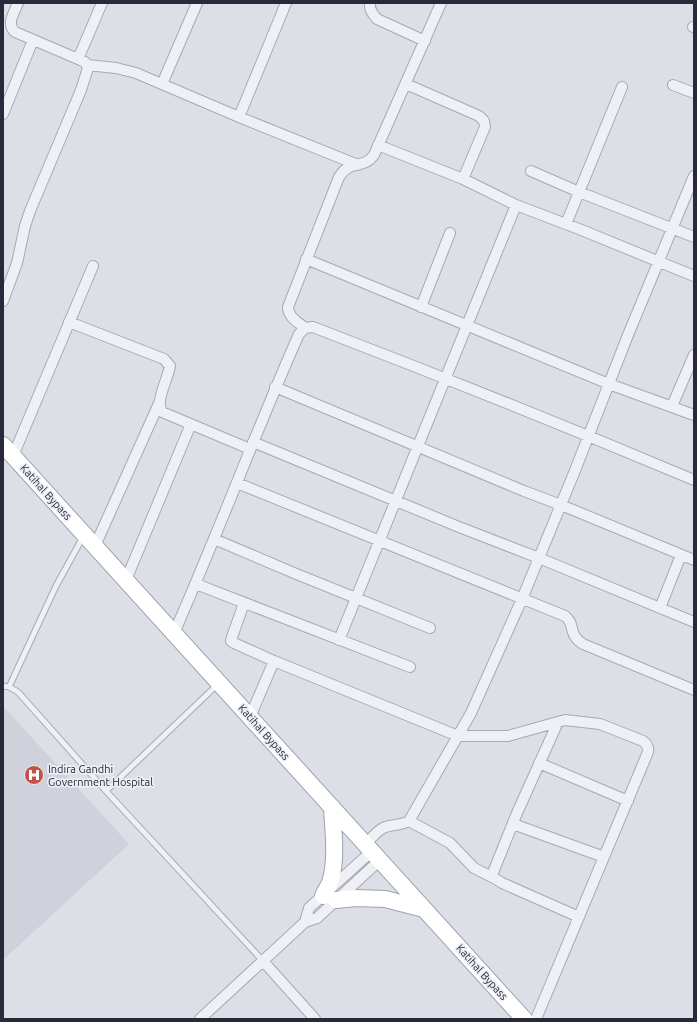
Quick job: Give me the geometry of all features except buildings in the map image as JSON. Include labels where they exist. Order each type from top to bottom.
[{"type":"main road","name":"Katihal Bypass","points":[[8,451],[524,1019]]},
{"type":"main road","points":[[332,807],[334,839],[329,898],[385,899],[424,909]]},
{"type":"street","points":[[15,32],[10,26],[10,21],[18,3]]},
{"type":"street","points":[[78,59],[102,3]]},
{"type":"street","points":[[162,84],[197,3]]},
{"type":"street","points":[[239,117],[286,3]]},
{"type":"street","points":[[370,3],[372,12],[377,19],[425,41]]},
{"type":"street","points":[[305,328],[290,315],[288,312],[288,307],[339,177],[346,169],[368,162],[371,159],[406,84],[441,3]]},
{"type":"street","points":[[3,27],[78,59],[87,65],[125,70],[358,164]]},
{"type":"street","points":[[3,114],[33,40]]},
{"type":"street","points":[[3,301],[17,263],[23,232],[30,211],[81,90],[87,71],[87,65]]},
{"type":"street","points":[[406,84],[479,116],[484,121],[485,127],[463,179]]},
{"type":"street","points":[[673,85],[694,93]]},
{"type":"street","points":[[566,224],[622,87]]},
{"type":"street","points":[[378,145],[463,179],[516,205],[694,276]]},
{"type":"street","points":[[531,171],[579,192],[694,237]]},
{"type":"street","points":[[200,1019],[305,922],[309,908],[329,898],[373,852],[376,832],[384,827],[402,825],[409,821],[471,713],[522,599],[694,176]]},
{"type":"street","points":[[339,640],[516,205]]},
{"type":"street","points":[[421,307],[450,233]]},
{"type":"street","points":[[306,259],[609,384],[694,415]]},
{"type":"street","points":[[8,451],[69,322],[93,266]]},
{"type":"street","points":[[69,322],[164,359],[170,366],[160,401],[95,546]]},
{"type":"street","points":[[174,633],[196,584],[275,387],[299,334],[305,328],[313,327],[588,436],[694,480]]},
{"type":"street","points":[[672,406],[694,355]]},
{"type":"street","points":[[275,387],[417,447],[694,560]]},
{"type":"street","points":[[160,401],[160,408],[162,412],[396,500],[459,528],[539,558],[694,622]]},
{"type":"street","points":[[126,580],[191,424]]},
{"type":"street","points":[[237,483],[380,540],[568,618],[574,636],[583,644],[694,690]]},
{"type":"street","points":[[214,540],[430,628]]},
{"type":"street","points":[[660,608],[681,555]]},
{"type":"street","points":[[196,584],[410,667]]},
{"type":"street","points":[[244,603],[232,637],[231,641],[234,643],[274,662],[458,736],[508,736],[565,720],[600,724],[645,743],[649,749],[648,752],[536,1019]]},
{"type":"street","points":[[250,717],[274,662]]},
{"type":"street","points":[[492,877],[513,824],[558,722]]},
{"type":"street","points":[[540,764],[628,801]]},
{"type":"street","points":[[409,821],[450,843],[474,868],[502,883],[579,917]]},
{"type":"street","points":[[513,824],[604,857]]},
{"type":"street","points":[[262,961],[315,1019]]},
{"type":"lane","points":[[9,687],[56,586],[84,535]]},
{"type":"lane","points":[[106,791],[219,683]]},
{"type":"lane","points":[[3,686],[9,687],[18,692],[106,791],[262,961]]},
{"type":"shaded area","name":"Indira Gandhi Government Hospital","points":[[3,706],[129,844],[3,960]]},
{"type":"place","name":"Indira Gandhi Government Hospital","points":[[34,775]]}]
